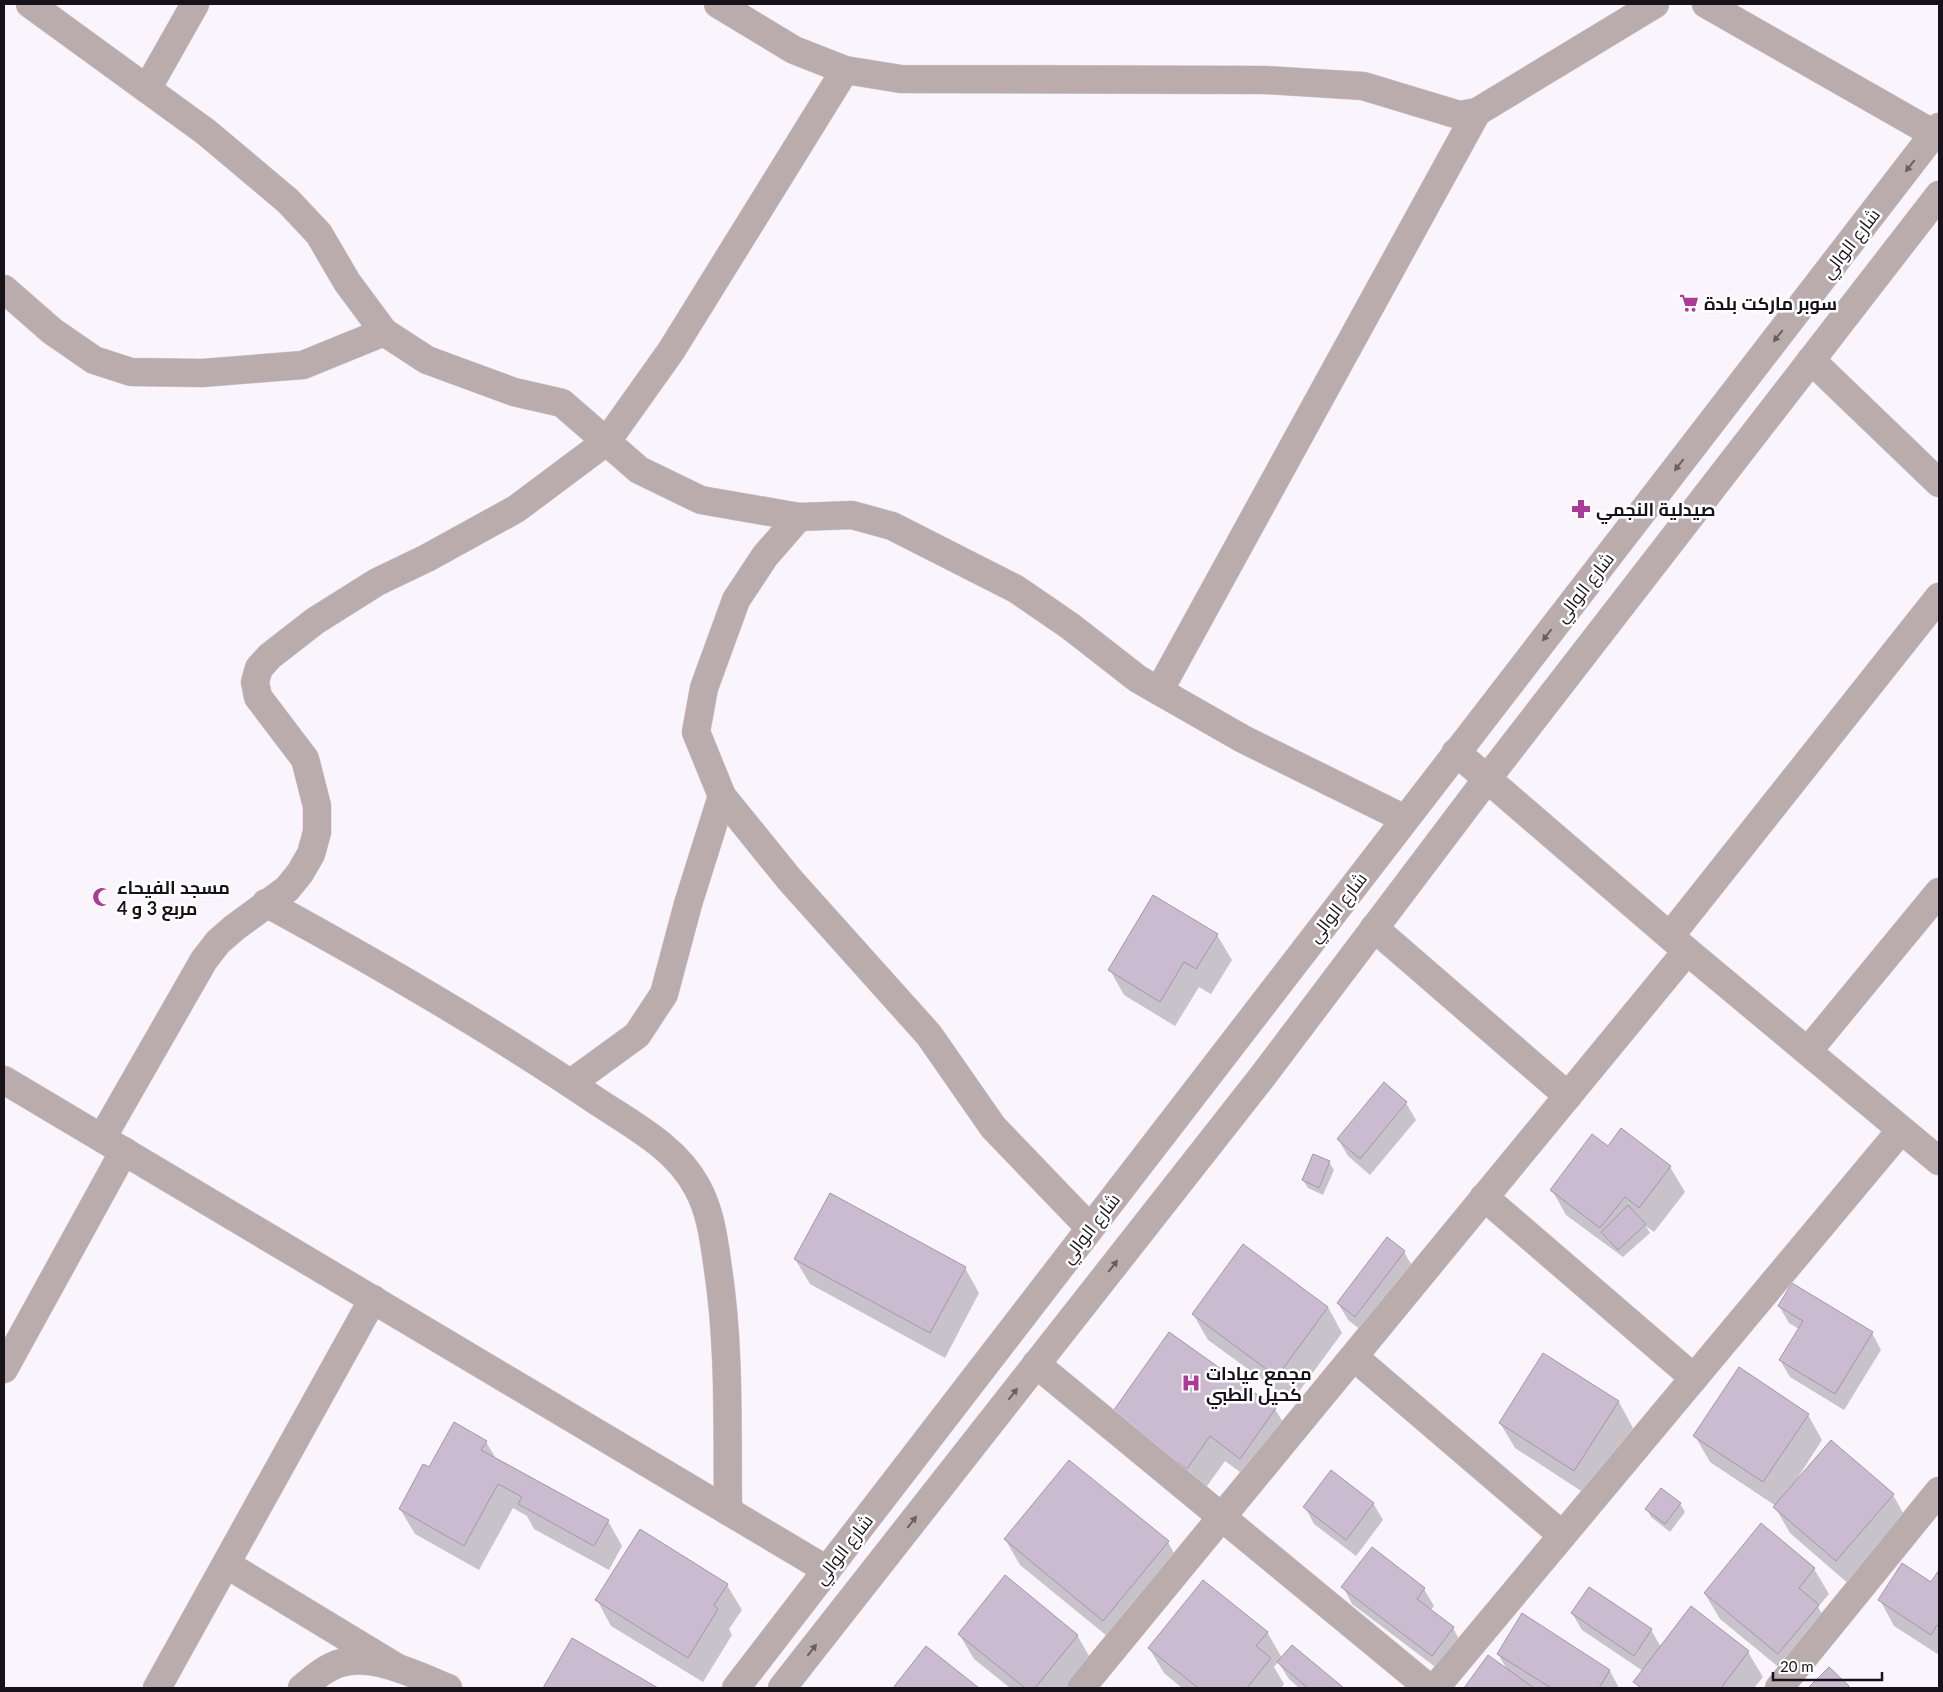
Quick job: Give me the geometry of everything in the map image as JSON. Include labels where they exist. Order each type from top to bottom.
[{"type":"street","points":[[30,4],[206,132],[288,201],[319,234],[347,282],[384,332],[427,360],[514,392],[562,403],[608,441],[639,470],[701,500],[799,517],[852,515],[892,526],[1016,589],[1070,626],[1138,679],[1159,691],[1244,739],[1405,819]]},
{"type":"street","points":[[147,89],[195,4]]},
{"type":"street","points":[[718,4],[794,50],[845,70],[901,79],[1265,80],[1363,86],[1459,115],[1478,112],[1655,4]]},
{"type":"street","points":[[1706,4],[1937,130]]},
{"type":"street","points":[[4,1369],[204,960],[218,942],[266,903],[287,889],[300,874],[311,854],[317,832],[317,806],[306,760],[258,697],[255,682],[259,668],[270,656],[315,621],[377,582],[427,558],[516,509],[608,441],[671,351],[845,70]]},
{"type":"street","points":[[1159,691],[1478,112]]},
{"type":"street","name":"شارع الوالي","points":[[736,1688],[1937,130]]},
{"type":"street","points":[[782,1688],[1262,1077],[1487,778],[1939,195]]},
{"type":"street","points":[[4,289],[52,331],[94,360],[131,372],[202,373],[303,365],[384,332]]},
{"type":"street","points":[[1811,360],[1939,483]]},
{"type":"street","points":[[799,517],[765,556],[736,600],[704,688],[696,732],[722,796],[790,880],[929,1035],[993,1127],[1090,1228]]},
{"type":"street","points":[[1081,1688],[1568,1096],[1678,944],[1939,596]]},
{"type":"street","points":[[1456,752],[1678,944],[1939,1161]]},
{"type":"street","points":[[571,1084],[637,1035],[664,994],[688,904],[722,796]]},
{"type":"street","points":[[1808,1051],[1939,892]]},
{"type":"street","points":[[266,903],[356,952],[535,1059],[652,1138],[683,1164],[698,1188],[712,1226],[725,1312],[728,1511]]},
{"type":"street","points":[[1374,928],[1568,1096]]},
{"type":"street","points":[[4,1080],[827,1570]]},
{"type":"street","points":[[1435,1688],[1901,1130]]},
{"type":"street","points":[[1484,1197],[1694,1378]]},
{"type":"street","points":[[157,1688],[373,1299]]},
{"type":"street","points":[[1354,1356],[1562,1535]]},
{"type":"street","points":[[1036,1364],[1429,1688]]},
{"type":"street","points":[[1779,1688],[1939,1490]]},
{"type":"street","points":[[226,1564],[396,1667],[448,1688]]},
{"type":"street","points":[[302,1688],[322,1672],[341,1663],[356,1660],[396,1667]]},
{"type":"building","points":[[1153,895],[1218,934],[1196,969],[1184,962],[1160,1002],[1108,970]]},
{"type":"building","points":[[1384,1082],[1407,1102],[1360,1159],[1337,1139]]},
{"type":"building","points":[[1621,1128],[1671,1166],[1639,1208],[1625,1197],[1600,1228],[1550,1190],[1592,1134],[1608,1146]]},
{"type":"building","points":[[1313,1154],[1330,1161],[1319,1188],[1302,1180]]},
{"type":"building","points":[[830,1193],[966,1267],[930,1333],[794,1259]]},
{"type":"building","points":[[1628,1205],[1646,1224],[1618,1250],[1601,1232]]},
{"type":"building","points":[[1387,1237],[1405,1251],[1355,1317],[1337,1303]]},
{"type":"building","points":[[1243,1244],[1328,1307],[1277,1377],[1192,1314]]},
{"type":"building","points":[[1792,1283],[1873,1332],[1835,1394],[1779,1360],[1803,1321],[1778,1306]]},
{"type":"building","points":[[1169,1332],[1276,1408],[1240,1459],[1210,1436],[1187,1469],[1111,1414]]},
{"type":"building","points":[[1543,1353],[1619,1401],[1574,1471],[1499,1423]]},
{"type":"building","points":[[1739,1367],[1809,1414],[1763,1482],[1693,1436]]},
{"type":"building","points":[[454,1422],[487,1441],[481,1450],[609,1520],[594,1546],[518,1504],[522,1497],[498,1484],[464,1546],[399,1509],[423,1464],[429,1467]]},
{"type":"building","points":[[1831,1440],[1894,1494],[1836,1561],[1773,1507]]},
{"type":"building","points":[[1069,1460],[1169,1541],[1103,1621],[1004,1539]]},
{"type":"building","points":[[1331,1470],[1374,1503],[1346,1540],[1303,1507]]},
{"type":"building","points":[[1661,1488],[1681,1503],[1665,1524],[1645,1509]]},
{"type":"building","points":[[1761,1523],[1815,1568],[1799,1588],[1819,1605],[1778,1654],[1704,1593]]},
{"type":"building","points":[[640,1529],[728,1584],[714,1605],[718,1609],[688,1658],[595,1600]]},
{"type":"building","points":[[1372,1547],[1425,1588],[1417,1599],[1454,1627],[1432,1656],[1341,1587]]},
{"type":"building","points":[[1902,1563],[1931,1582],[1939,1570],[1939,1626],[1937,1625],[1931,1635],[1878,1600]]},
{"type":"building","points":[[1005,1575],[1078,1635],[1035,1688],[1025,1688],[958,1634]]},
{"type":"building","points":[[1203,1580],[1268,1632],[1256,1646],[1271,1658],[1247,1688],[1198,1688],[1148,1648]]},
{"type":"building","points":[[1589,1587],[1652,1629],[1634,1656],[1571,1613]]},
{"type":"building","points":[[1691,1606],[1749,1651],[1721,1688],[1642,1688],[1633,1682]]},
{"type":"building","points":[[1522,1613],[1610,1670],[1599,1688],[1551,1688],[1497,1654]]},
{"type":"building","points":[[572,1638],[658,1688],[543,1688]]},
{"type":"building","points":[[1292,1645],[1344,1688],[1308,1688],[1277,1662]]},
{"type":"building","points":[[926,1646],[979,1688],[893,1688]]},
{"type":"building","points":[[1488,1655],[1534,1688],[1464,1688]]},
{"type":"building","points":[[1829,1667],[1849,1686],[1847,1688],[1808,1688]]},
{"type":"place","name":"سوبر ماركت بلدة","points":[[1689,303]]},
{"type":"place","name":"صيدلية النجمي","points":[[1581,509]]},
{"type":"place","name":"مسجد الفيحاء مربع 3 و 4","points":[[102,897]]},
{"type":"place","name":"مجمع عيادات كحيل الطبي","points":[[1191,1383]]}]
